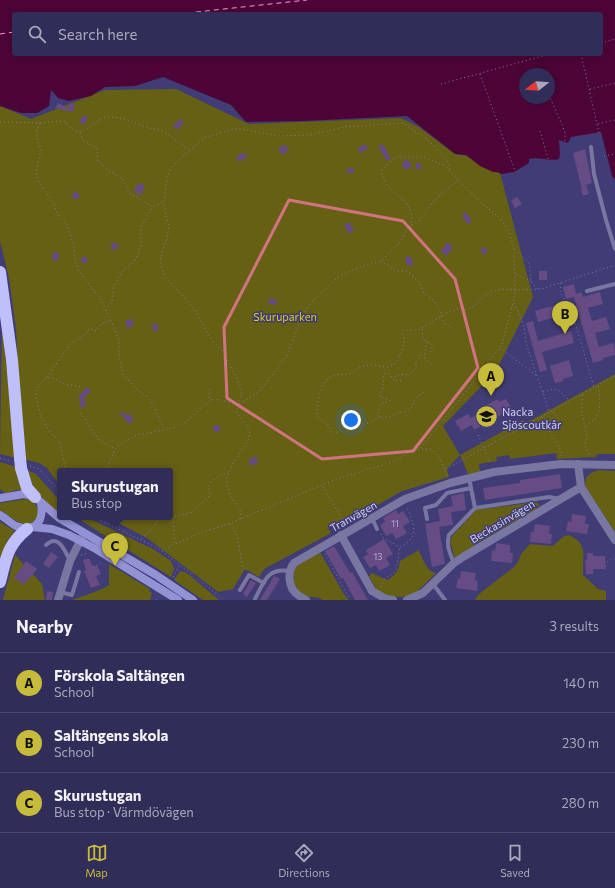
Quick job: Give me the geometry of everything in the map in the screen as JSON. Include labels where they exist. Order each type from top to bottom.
[{"type":"highway","points":[[0,272],[12,360],[20,463],[27,488],[38,500]]},
{"type":"highway","points":[[0,582],[12,543],[29,528]]},
{"type":"main road","points":[[0,498],[24,494],[38,500],[57,517]]},
{"type":"main road","points":[[29,528],[38,523],[41,518],[42,512],[38,500]]},
{"type":"main road","points":[[0,515],[12,524],[29,528],[52,529],[80,541],[96,549],[178,600]]},
{"type":"main road","points":[[62,520],[156,575],[193,600]]},
{"type":"street","name":"Tranvägen","points":[[290,571],[291,567],[298,559],[405,499],[469,478],[494,472],[561,464],[615,465]]},
{"type":"street","points":[[578,464],[581,487],[615,540]]},
{"type":"street","name":"Beckasinvägen","points":[[407,600],[423,593],[454,563],[581,487]]},
{"type":"street","points":[[59,596],[70,561],[84,533]]},
{"type":"street","points":[[341,535],[369,586],[378,595],[386,599],[393,600]]},
{"type":"street","points":[[290,571],[289,577],[293,589],[297,595],[306,600]]},
{"type":"lane","points":[[591,147],[594,174],[615,249]]},
{"type":"lane","points":[[587,291],[615,284]]},
{"type":"lane","points":[[469,478],[475,508]]},
{"type":"lane","points":[[427,519],[425,508],[436,505],[447,493],[471,488]]},
{"type":"lane","name":"Beckasinvägen","points":[[454,563],[449,551],[447,540],[448,535],[475,508],[549,497],[560,499]]},
{"type":"lane","points":[[372,518],[378,529]]},
{"type":"lane","points":[[46,545],[51,541],[56,540],[62,544],[70,561]]},
{"type":"lane","points":[[255,599],[269,574],[281,569],[290,571]]},
{"type":"lane","points":[[59,596],[72,595],[79,572]]},
{"type":"lane","points":[[240,590],[250,575],[264,583]]},
{"type":"lane","points":[[433,584],[445,600]]},
{"type":"path","points":[[603,42],[615,39]]},
{"type":"path","points":[[440,84],[543,56]]},
{"type":"path","points":[[581,56],[599,132]]},
{"type":"path","points":[[480,73],[515,171]]},
{"type":"path","points":[[589,89],[615,83]]},
{"type":"path","points":[[553,104],[565,132],[565,142]]},
{"type":"path","points":[[0,122],[40,123],[59,121],[66,122],[74,131],[80,132],[88,128],[99,119],[109,116],[123,118],[161,131],[190,150]]},
{"type":"path","points":[[597,124],[615,120]]},
{"type":"path","points":[[40,123],[37,130],[37,138],[41,150],[36,172],[40,184],[53,202],[58,215],[67,224],[74,246],[75,260],[79,271],[101,300],[110,320],[119,342],[119,355],[123,374],[138,391],[155,405],[161,423],[166,430]]},
{"type":"path","points":[[240,519],[240,510],[231,496],[226,480],[238,454],[248,441],[250,434],[247,426],[236,413],[242,391],[224,353],[209,336],[194,308],[165,277],[160,264],[162,252],[168,238],[170,227],[166,216],[164,201],[166,176],[172,167],[206,137],[237,128],[279,136],[310,135],[345,127],[403,123],[428,140],[447,160],[450,171]]},
{"type":"path","points":[[540,131],[549,162]]},
{"type":"path","points":[[80,132],[83,140],[97,148],[98,161],[109,171],[123,179],[129,193],[153,207]]},
{"type":"path","points":[[604,156],[615,154]]},
{"type":"path","points":[[411,226],[412,214],[406,202],[387,186],[381,170],[393,159],[398,157],[424,157],[445,166],[479,201],[500,219],[510,234],[514,249],[515,273],[513,302],[502,344],[420,449]]},
{"type":"path","points":[[237,405],[259,392],[287,355],[308,306],[338,277],[357,268],[381,261],[401,241],[406,231],[420,221],[437,197],[459,180]]},
{"type":"path","points":[[106,311],[112,301],[114,286],[118,278],[134,262],[142,243],[140,229],[153,207],[164,201]]},
{"type":"path","points":[[514,249],[529,263],[531,282]]},
{"type":"path","points":[[381,261],[396,271],[407,271],[420,283],[424,294],[433,298],[441,311],[441,317],[445,324],[452,328]]},
{"type":"path","points":[[424,392],[415,398],[412,406],[405,412],[397,413],[388,417],[377,418],[360,428],[352,424],[346,425],[333,435],[329,426],[318,416],[317,409],[324,383],[330,377],[339,374],[351,374],[360,366],[373,364],[385,367],[391,366],[397,360],[403,345],[405,339],[402,334],[404,330],[416,330],[422,328],[447,313],[458,309],[464,310],[473,307],[490,292],[503,289],[538,289],[615,266]]},
{"type":"path","points":[[515,273],[531,282],[538,289]]},
{"type":"path","points":[[561,283],[560,291],[574,319],[594,388]]},
{"type":"path","points":[[513,302],[524,326],[526,343],[550,412]]},
{"type":"path","points":[[65,468],[60,442],[50,432],[41,417],[36,397],[36,388],[47,377],[71,343],[85,335],[90,328],[96,331],[102,324],[110,320]]},
{"type":"path","points":[[422,328],[423,339],[432,344],[432,349],[430,352]]},
{"type":"path","points":[[424,357],[427,341]]},
{"type":"path","points":[[499,348],[538,376]]},
{"type":"path","points":[[393,378],[398,375],[410,374],[417,367],[415,363],[421,355],[432,364]]},
{"type":"path","points":[[380,417],[378,412],[380,410],[379,406],[390,400],[380,397],[385,373],[388,373],[394,380],[401,381]]},
{"type":"path","points":[[445,470],[615,376]]},
{"type":"path","points":[[47,377],[65,384],[82,387]]},
{"type":"path","points":[[584,425],[594,420],[597,416],[600,402],[598,386]]},
{"type":"path","points":[[543,392],[556,388],[570,401]]},
{"type":"path","points":[[210,389],[209,398],[212,400]]},
{"type":"path","points":[[582,395],[582,414],[587,437],[585,445],[590,456]]},
{"type":"path","points":[[107,468],[115,449],[136,435],[166,430],[180,425],[188,420],[204,404],[212,400],[229,402],[237,405]]},
{"type":"path","points":[[553,411],[558,417]]},
{"type":"path","points":[[80,413],[86,419],[99,440],[115,449]]},
{"type":"path","points":[[541,417],[562,453],[560,458],[561,464]]},
{"type":"path","points":[[478,435],[494,472]]},
{"type":"path","points":[[162,551],[205,531],[229,524],[337,479],[392,462],[420,449],[431,449],[439,457],[450,480]]},
{"type":"path","points":[[0,458],[39,469],[57,489]]},
{"type":"path","points":[[175,544],[174,516],[192,512],[210,495],[208,486],[215,478],[229,472]]},
{"type":"path","points":[[323,486],[349,531]]},
{"type":"path","points":[[378,595],[385,578],[396,570],[400,547],[412,539],[414,534],[412,520],[405,499]]},
{"type":"path","points":[[100,520],[162,551],[224,600]]},
{"type":"path","points":[[141,540],[158,521]]},
{"type":"path","points":[[229,524],[237,536],[242,564],[250,575]]},
{"type":"path","points":[[378,529],[383,538],[400,547]]},
{"type":"path","points":[[104,535],[111,539],[125,532]]},
{"type":"path","points":[[321,546],[349,600]]},
{"type":"path","points":[[607,562],[615,559]]},
{"type":"path","points":[[93,567],[106,561]]},
{"type":"path","points":[[172,579],[180,565]]},
{"type":"path","points":[[156,600],[160,595]]},
{"type":"highlighted area","points":[[289,200],[403,221],[455,279],[478,368],[413,451],[322,459],[227,398],[224,327]]},
{"type":"green space","name":"Skuruparken","points":[[176,89],[249,124],[401,118],[419,127],[455,154],[467,156],[494,172],[500,173],[533,297],[496,371],[443,426],[460,455],[447,469],[449,477],[402,491],[344,524],[341,520],[328,528],[331,533],[264,569],[259,577],[245,569],[233,589],[218,592],[147,538],[113,520],[173,520],[173,468],[57,468],[57,482],[47,468],[39,463],[23,459],[16,329],[9,278],[0,241],[0,106],[31,119],[105,90]]},
{"type":"green space","points":[[2,325],[16,458],[0,454]]},
{"type":"green space","points":[[615,374],[615,454],[598,454],[595,457],[557,459],[556,453],[510,459],[509,455],[496,457],[497,461],[479,464],[480,472],[468,474],[460,455],[523,420],[526,423]]},
{"type":"green space","points":[[0,462],[17,467],[26,490],[17,490],[5,493],[0,489]]},
{"type":"green space","points":[[24,469],[36,474],[57,498],[57,511],[50,508],[43,498],[31,486]]},
{"type":"green space","points":[[599,470],[615,471],[615,532],[586,488],[586,478]]},
{"type":"green space","points":[[26,499],[36,505],[38,510],[36,518],[29,524],[18,522],[0,510],[0,503]]},
{"type":"green space","points":[[536,502],[540,505],[536,507],[536,509],[479,542],[455,559],[450,541],[453,535],[476,510]]},
{"type":"green space","points":[[81,520],[92,520],[153,549],[171,561],[174,569],[171,577]]},
{"type":"green space","points":[[0,522],[15,531],[7,541],[0,564]]},
{"type":"green space","points":[[569,535],[579,542],[582,547],[583,575],[598,589],[606,591],[606,600],[475,600],[479,594],[514,567],[521,554],[530,544],[553,546],[564,536]]},
{"type":"green space","points":[[419,550],[427,567],[436,573],[417,592],[412,595],[401,597],[388,596],[377,591],[369,576],[372,573],[387,580],[396,572],[400,561]]},
{"type":"green space","points":[[320,552],[345,596],[349,600],[323,600],[310,597],[301,593],[295,586],[295,567]]},
{"type":"green space","points":[[15,555],[42,584],[45,600],[3,600]]},
{"type":"green space","points":[[109,564],[150,589],[149,591],[152,593],[150,600],[72,600],[96,592],[109,585]]},
{"type":"green space","points":[[180,571],[187,573],[219,600],[203,600],[174,580]]},
{"type":"shaded area","points":[[0,0],[615,0],[615,180],[612,176],[601,132],[571,137],[568,143],[559,140],[559,159],[529,159],[529,163],[514,172],[502,174],[480,166],[466,155],[455,154],[407,116],[246,122],[231,105],[163,77],[135,86],[105,87],[91,96],[69,101],[58,98],[51,90],[49,106],[37,113],[21,113],[0,106]]},
{"type":"building","points":[[58,103],[68,108],[70,103],[75,104],[73,112],[55,108]]},
{"type":"building","points":[[84,115],[88,119],[83,125],[79,121]]},
{"type":"building","points":[[180,119],[184,123],[177,130],[173,126]]},
{"type":"building","points":[[284,144],[289,149],[283,155],[278,150]]},
{"type":"building","points":[[365,144],[368,149],[360,153],[357,149]]},
{"type":"building","points":[[383,144],[391,159],[387,161],[378,146]]},
{"type":"building","points":[[585,149],[592,183],[586,185],[589,194],[583,196],[573,153]]},
{"type":"building","points":[[244,152],[247,157],[239,162],[236,157]]},
{"type":"building","points":[[407,159],[412,166],[406,170],[401,164]]},
{"type":"building","points":[[417,162],[422,165],[419,170],[415,168]]},
{"type":"building","points":[[347,168],[354,168],[354,173],[347,173]]},
{"type":"building","points":[[138,183],[145,185],[141,195],[134,192]]},
{"type":"building","points":[[75,191],[80,195],[77,200],[71,196]]},
{"type":"building","points":[[517,197],[522,204],[515,208],[511,201]]},
{"type":"building","points":[[466,212],[472,221],[467,224],[462,214]]},
{"type":"building","points":[[349,222],[354,230],[349,234],[344,225]]},
{"type":"building","points":[[115,242],[119,246],[114,251],[110,246]]},
{"type":"building","points":[[446,243],[453,246],[447,256],[441,252]]},
{"type":"building","points":[[484,247],[488,252],[484,255],[480,250]]},
{"type":"building","points":[[53,252],[59,253],[58,261],[52,260]]},
{"type":"building","points":[[86,256],[88,262],[82,264],[81,258]]},
{"type":"building","points":[[411,256],[413,265],[407,266],[405,257]]},
{"type":"building","points":[[539,271],[547,271],[547,280],[539,280]]},
{"type":"building","points":[[574,284],[576,294],[581,292],[583,297],[600,292],[603,304],[588,308],[592,321],[606,317],[610,329],[595,333],[599,347],[614,343],[615,355],[603,358],[603,360],[593,363],[574,297],[566,299],[563,287]]},
{"type":"building","points":[[269,298],[277,300],[276,305],[268,303]]},
{"type":"building","points":[[563,303],[567,314],[538,322],[535,311]]},
{"type":"building","points":[[132,319],[134,326],[127,328],[125,321]]},
{"type":"building","points":[[533,321],[538,341],[571,331],[574,343],[542,352],[547,370],[540,372],[526,323]]},
{"type":"building","points":[[156,323],[159,329],[155,332],[151,326]]},
{"type":"building","points":[[569,360],[573,376],[555,383],[550,366]]},
{"type":"building","points":[[87,387],[91,391],[84,398],[86,407],[81,408],[79,396]]},
{"type":"building","name":"Nacka Sjöscoutkår","points":[[498,399],[499,402],[506,399],[512,409],[474,430],[472,425],[461,431],[455,421],[468,414],[471,418],[487,409],[485,406]]},
{"type":"building","points":[[118,411],[127,415],[129,414],[134,419],[129,424]]},
{"type":"building","points":[[217,424],[221,429],[216,433],[212,428]]},
{"type":"building","points":[[255,456],[259,461],[252,466],[248,461]]},
{"type":"building","points":[[560,474],[562,488],[485,500],[483,488],[520,483],[520,480]]},
{"type":"building","points":[[464,493],[466,510],[451,512],[453,525],[439,527],[445,564],[432,567],[425,524],[440,521],[438,509],[453,506],[451,496]]},
{"type":"building","points":[[396,510],[398,514],[403,511],[410,522],[403,526],[407,533],[396,539],[392,533],[386,536],[380,525],[385,522],[383,518]]},
{"type":"building","points":[[572,514],[586,516],[585,524],[589,524],[587,534],[566,531],[568,521],[571,522]]},
{"type":"building","points":[[535,524],[550,526],[549,534],[552,534],[551,544],[530,542],[531,532],[534,532]]},
{"type":"building","points":[[384,539],[393,554],[386,558],[390,565],[379,571],[376,565],[370,568],[363,557],[368,554],[366,550]]},
{"type":"building","points":[[497,543],[510,545],[510,553],[513,553],[512,563],[491,561],[492,550],[495,551]]},
{"type":"building","points":[[334,546],[350,573],[352,572],[368,600],[355,600],[343,578],[341,579],[325,551]]},
{"type":"building","points":[[51,552],[58,557],[49,568],[43,564]]},
{"type":"building","points":[[587,553],[593,553],[593,556],[605,556],[606,569],[593,569],[593,574],[586,574],[585,560],[587,560]]},
{"type":"building","points":[[89,558],[93,567],[97,565],[101,574],[96,576],[100,585],[91,588],[84,571],[86,570],[83,560]]},
{"type":"building","points":[[26,561],[37,569],[24,585],[14,578]]},
{"type":"building","points":[[461,571],[476,573],[475,580],[478,581],[477,591],[456,588],[458,578],[460,579]]},
{"type":"building","points":[[274,576],[280,579],[267,600],[260,600]]},
{"type":"building","points":[[251,580],[256,583],[247,597],[243,594]]},
{"type":"building","points":[[47,591],[53,592],[52,600],[46,600]]},
{"type":"ferry route","points":[[196,12],[307,0]]},
{"type":"ferry route","points":[[0,34],[12,32]]},
{"type":"place","name":"Saltängens skola","points":[[565,334]]},
{"type":"place","name":"Förskola Saltängen","points":[[491,396]]},
{"type":"place","name":"Nacka Sjöscoutkår","points":[[487,417]]},
{"type":"place","name":"Skurustugan","points":[[115,566]]}]
